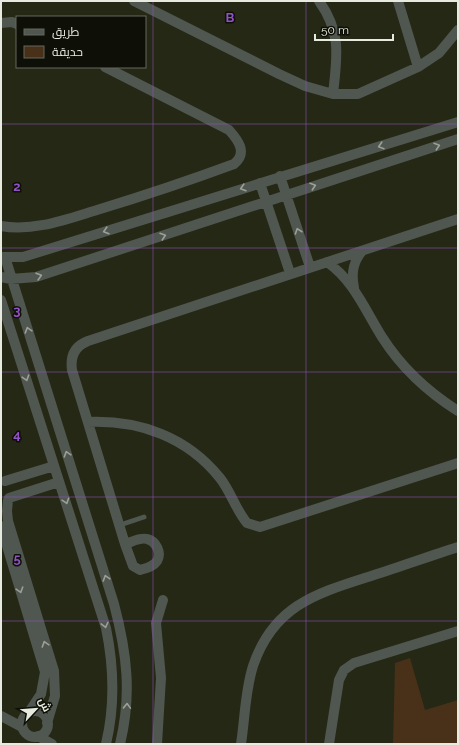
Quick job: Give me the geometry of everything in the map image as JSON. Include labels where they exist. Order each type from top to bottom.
[{"type":"street","points":[[134,1],[145,13],[305,86],[333,94],[358,94],[418,67],[439,53],[458,30]]},
{"type":"street","points":[[319,1],[328,13],[335,30],[338,46],[333,94]]},
{"type":"street","points":[[398,1],[418,67]]},
{"type":"street","points":[[1,23],[12,22],[16,24]]},
{"type":"street","points":[[1,226],[35,226],[77,216],[163,190],[234,164],[238,160],[241,153],[240,145],[228,130],[118,70]]},
{"type":"street","points":[[120,744],[126,714],[128,676],[124,640],[114,604],[3,257],[23,257],[458,122]]},
{"type":"street","points":[[1,277],[11,279],[36,277],[458,139]]},
{"type":"street","points":[[280,176],[310,267]]},
{"type":"street","points":[[260,183],[290,273]]},
{"type":"street","points":[[125,544],[71,362],[72,355],[81,344],[290,273],[458,219]]},
{"type":"street","points":[[354,288],[352,280],[354,264],[362,250]]},
{"type":"street","points":[[326,262],[339,271],[354,288],[383,338],[401,362],[428,389],[458,411]]},
{"type":"street","points":[[1,300],[101,608],[110,649],[112,669],[112,710],[106,744]]},
{"type":"street","points":[[88,422],[108,421],[133,424],[162,433],[179,442],[194,452],[221,479],[247,523],[260,527],[458,463]]},
{"type":"street","points":[[3,481],[54,466]]},
{"type":"street","points":[[3,481],[10,487],[6,501],[4,523],[49,671],[55,696],[45,731],[38,736]]},
{"type":"street","points":[[6,501],[59,482]]},
{"type":"street","points":[[241,744],[248,690],[253,667],[266,639],[286,615],[317,594],[458,547]]},
{"type":"street","points":[[157,744],[161,678],[156,623],[163,600]]},
{"type":"street","points":[[101,608],[114,604]]},
{"type":"street","points":[[329,744],[339,680],[344,670],[354,663],[458,631]]},
{"type":"street","points":[[22,727],[23,718],[41,694],[49,671]]},
{"type":"street","points":[[29,712],[39,712],[43,714],[47,723]]},
{"type":"street","points":[[1,716],[22,727],[30,735],[38,736],[52,744]]},
{"type":"lane","points":[[120,526],[144,517]]},
{"type":"green space","points":[[410,658],[425,710],[458,700],[458,744],[393,744],[395,663]]}]
